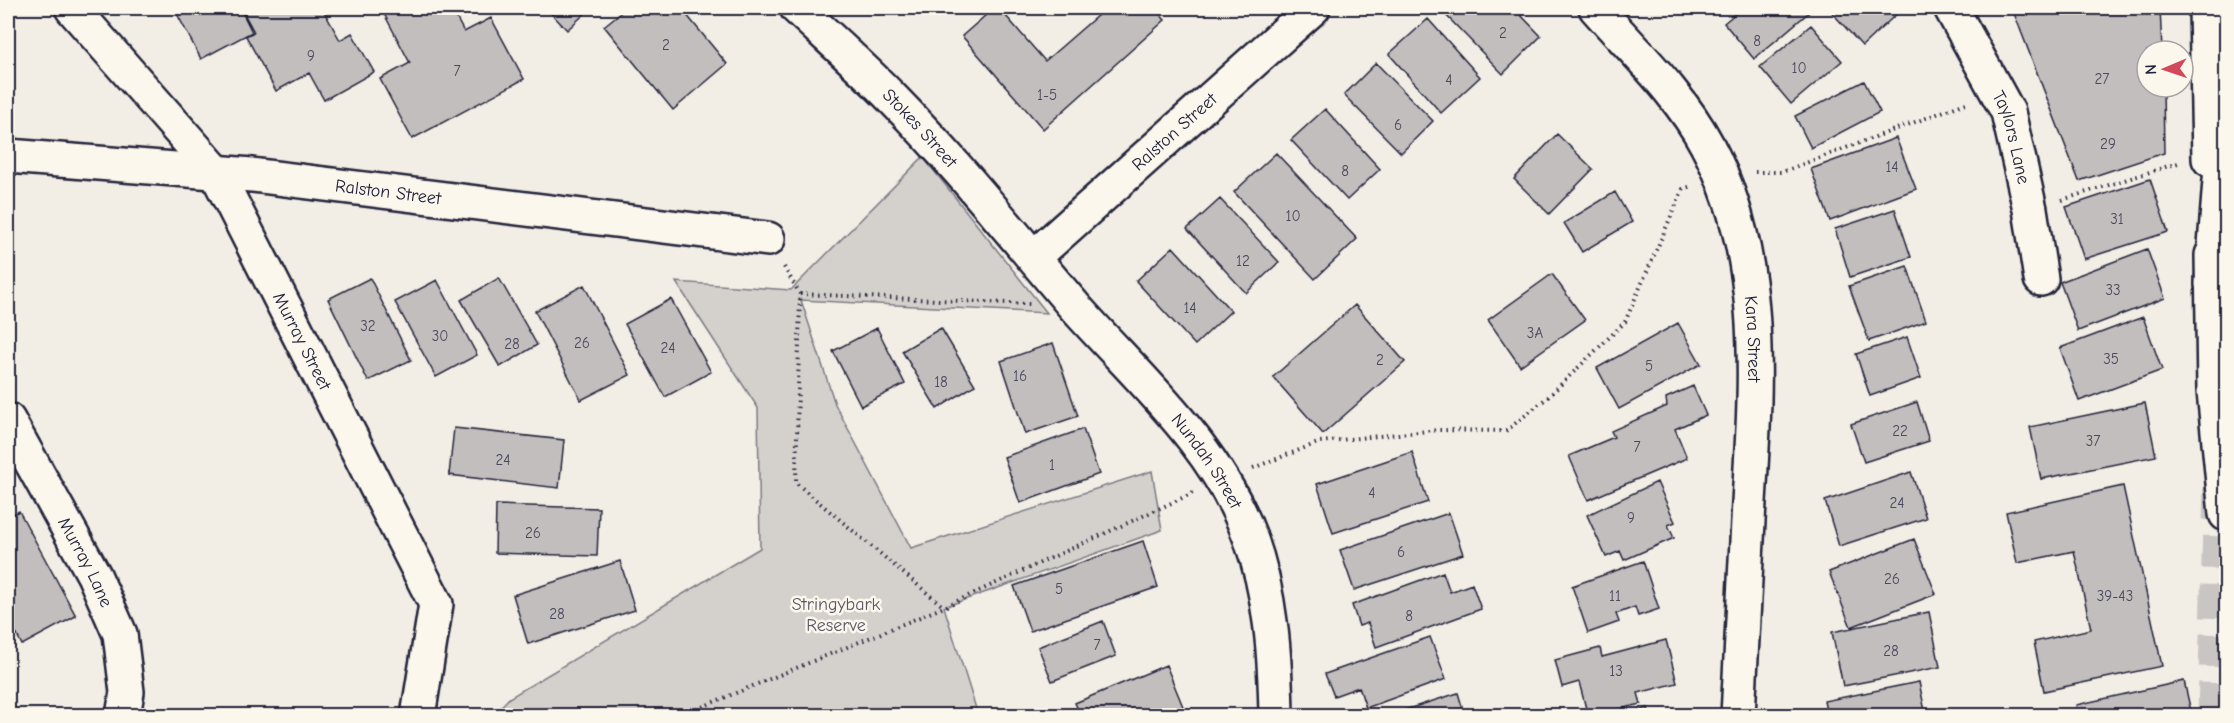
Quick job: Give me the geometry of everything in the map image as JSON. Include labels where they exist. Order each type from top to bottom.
[{"type":"main road","name":"Murray Street","points":[[72,8],[216,172],[436,604],[418,716]]},
{"type":"main road","name":"Stokes Street","points":[[797,8],[893,99],[1034,257]]},
{"type":"main road","name":"Ralston Street","points":[[1034,257],[1313,8]]},
{"type":"main road","name":"Kara Street","points":[[1596,8],[1682,106],[1707,144],[1722,178],[1739,232],[1749,284],[1756,356],[1738,716]]},
{"type":"main road","name":"Taylors Lane","points":[[1951,8],[2008,112],[2030,209],[2041,279]]},
{"type":"main road","points":[[2206,8],[2214,391],[2226,514]]},
{"type":"main road","points":[[2212,284],[2226,103]]},
{"type":"main road","name":"Ralston Street","points":[[8,156],[216,172],[768,239]]},
{"type":"main road","name":"Nundah Street","points":[[1034,257],[1076,307],[1175,415],[1222,480],[1250,536],[1267,596],[1276,666],[1276,716]]},
{"type":"main road","name":"Murray Lane","points":[[8,420],[94,575],[120,634],[127,692],[123,716]]},
{"type":"path","points":[[680,716],[944,607],[1222,480],[1320,442],[1438,430],[1506,430],[1548,397],[1625,322],[1683,189],[1722,178],[1765,170],[1782,172],[1997,91]]},
{"type":"path","points":[[2030,209],[2181,162]]},
{"type":"path","points":[[768,239],[800,294],[796,483],[944,607]]},
{"type":"path","points":[[800,294],[1076,307]]},
{"type":"green space","name":"Stringybark Reserve","points":[[923,157],[1047,313],[801,300],[835,404],[911,548],[1152,471],[1162,530],[944,607],[978,715],[493,715],[509,698],[760,548],[758,408],[676,282],[791,290]]},
{"type":"building","points":[[174,8],[240,8],[252,32],[201,59]]},
{"type":"building","points":[[241,8],[322,8],[340,40],[352,33],[374,72],[324,100],[309,73],[276,91],[246,36],[254,32]]},
{"type":"building","points":[[381,8],[451,8],[464,32],[491,18],[524,79],[412,139],[380,79],[410,63]]},
{"type":"building","points":[[546,8],[591,8],[567,30]]},
{"type":"building","points":[[626,8],[681,8],[727,64],[673,110],[604,26]]},
{"type":"building","points":[[930,8],[943,8],[935,14]]},
{"type":"building","points":[[994,8],[999,8],[1045,61],[1098,15],[1091,8],[1154,8],[1165,20],[1043,129],[962,36]]},
{"type":"building","points":[[1439,8],[1514,8],[1541,36],[1503,74]]},
{"type":"building","points":[[1742,8],[1814,8],[1754,59],[1724,23]]},
{"type":"building","points":[[1828,8],[1903,8],[1862,46]]},
{"type":"building","points":[[2012,8],[2160,8],[2161,39],[2135,39],[2135,99],[2163,99],[2164,153],[2079,181]]},
{"type":"building","points":[[1428,19],[1480,77],[1441,113],[1389,54]]},
{"type":"building","points":[[1811,25],[1842,61],[1791,104],[1760,67]]},
{"type":"building","points":[[1376,63],[1433,121],[1401,153],[1344,95]]},
{"type":"building","points":[[1864,81],[1880,112],[1811,148],[1795,116]]},
{"type":"building","points":[[1325,109],[1380,169],[1347,200],[1291,140]]},
{"type":"building","points":[[1557,134],[1593,169],[1549,214],[1514,179]]},
{"type":"building","points":[[1896,138],[1916,189],[1830,221],[1811,169]]},
{"type":"building","points":[[1276,153],[1357,239],[1315,279],[1234,192]]},
{"type":"building","points":[[2150,179],[2168,232],[2084,259],[2066,207]]},
{"type":"building","points":[[1615,192],[1632,222],[1582,252],[1564,223]]},
{"type":"building","points":[[1220,199],[1279,262],[1246,293],[1187,229]]},
{"type":"building","points":[[1895,209],[1911,257],[1850,277],[1835,229]]},
{"type":"building","points":[[1173,247],[1231,311],[1195,345],[1136,281]]},
{"type":"building","points":[[2147,249],[2165,298],[2078,331],[2060,282]]},
{"type":"building","points":[[1907,266],[1926,321],[1869,341],[1849,286]]},
{"type":"building","points":[[1552,274],[1585,320],[1520,366],[1488,320]]},
{"type":"building","points":[[370,278],[411,360],[368,381],[328,299]]},
{"type":"building","points":[[499,278],[537,345],[500,367],[461,300]]},
{"type":"building","points":[[437,280],[477,355],[436,377],[395,302]]},
{"type":"building","points":[[584,285],[630,375],[581,400],[535,311]]},
{"type":"building","points":[[671,299],[711,372],[665,397],[625,324]]},
{"type":"building","points":[[1355,305],[1405,362],[1323,434],[1273,377]]},
{"type":"building","points":[[2143,317],[2162,370],[2079,401],[2060,348]]},
{"type":"building","points":[[1678,323],[1701,364],[1619,409],[1597,368]]},
{"type":"building","points":[[877,328],[905,384],[861,406],[833,351]]},
{"type":"building","points":[[941,328],[975,385],[937,409],[902,351]]},
{"type":"building","points":[[1907,337],[1921,378],[1870,396],[1856,354]]},
{"type":"building","points":[[1053,343],[1078,416],[1025,434],[1001,361]]},
{"type":"building","points":[[1693,386],[1706,415],[1675,429],[1687,458],[1588,500],[1569,456],[1614,437],[1611,431],[1667,406],[1666,398]]},
{"type":"building","points":[[1917,402],[1929,441],[1864,462],[1851,424]]},
{"type":"building","points":[[2145,403],[2156,456],[2041,479],[2030,427]]},
{"type":"building","points":[[454,428],[564,440],[559,488],[449,475]]},
{"type":"building","points":[[1083,429],[1099,474],[1020,503],[1004,457]]},
{"type":"building","points":[[1412,452],[1428,502],[1333,533],[1317,484]]},
{"type":"building","points":[[1911,472],[1926,518],[1839,546],[1825,501]]},
{"type":"building","points":[[1657,482],[1675,522],[1668,525],[1674,538],[1624,560],[1620,551],[1606,557],[1587,515]]},
{"type":"building","points":[[2123,486],[2162,666],[2044,691],[2034,642],[2091,629],[2074,551],[2017,563],[2006,512]]},
{"type":"building","points":[[496,505],[599,508],[597,556],[495,553]]},
{"type":"building","points":[[19,511],[76,616],[22,645],[8,617],[8,517]]},
{"type":"building","points":[[1449,513],[1463,554],[1354,590],[1340,550]]},
{"type":"building","points":[[1914,539],[1936,594],[1851,627],[1829,572]]},
{"type":"building","points":[[1143,541],[1158,587],[1030,631],[1014,586]]},
{"type":"building","points":[[620,561],[635,610],[528,644],[513,595]]},
{"type":"building","points":[[1643,561],[1659,609],[1638,616],[1635,607],[1616,614],[1619,622],[1588,633],[1572,586]]},
{"type":"building","points":[[1443,572],[1450,592],[1472,584],[1481,609],[1376,647],[1368,623],[1359,626],[1352,605]]},
{"type":"building","points":[[1929,612],[1940,667],[1843,686],[1832,632]]},
{"type":"building","points":[[1103,621],[1116,656],[1052,681],[1038,647]]},
{"type":"building","points":[[1430,637],[1446,679],[1366,708],[1359,687],[1334,696],[1325,674]]},
{"type":"building","points":[[1666,640],[1677,683],[1638,693],[1641,704],[1588,716],[1579,682],[1562,687],[1555,660],[1600,648],[1602,657]]},
{"type":"building","points":[[1166,665],[1186,714],[1081,716],[1075,703]]},
{"type":"building","points":[[2184,681],[2192,716],[2078,716],[2076,705]]},
{"type":"building","points":[[1919,682],[1926,716],[1827,716],[1824,701]]},
{"type":"building","points":[[1458,693],[1465,716],[1386,716]]},
{"type":"building","points":[[1038,708],[1041,716],[1018,716]]},
{"type":"building","points":[[1648,708],[1650,716],[1620,716]]},
{"type":"tunnel","points":[[2214,716],[2220,483]]}]
